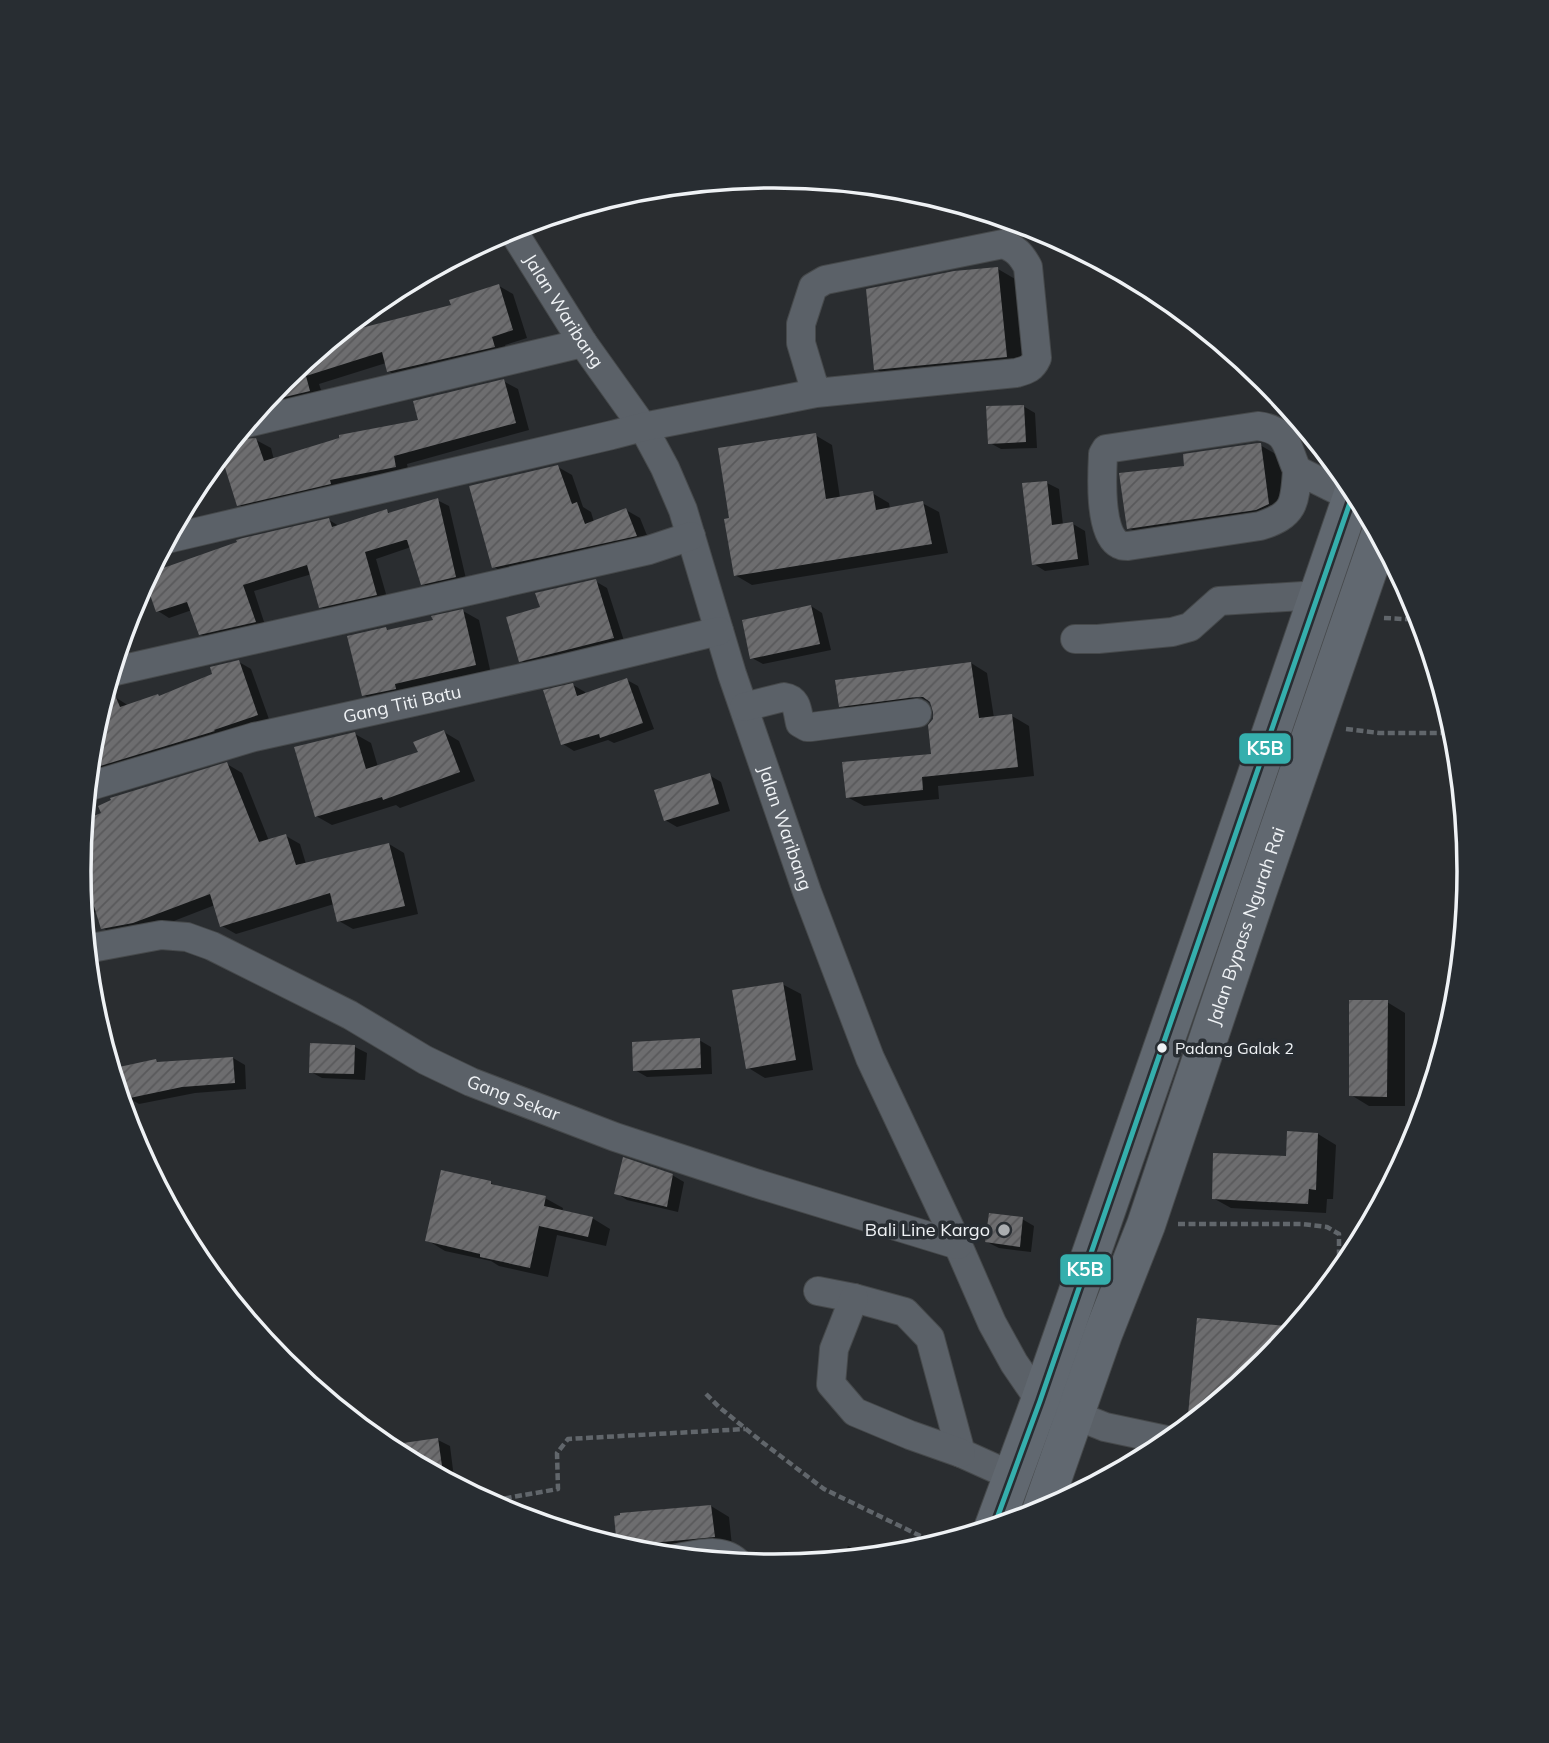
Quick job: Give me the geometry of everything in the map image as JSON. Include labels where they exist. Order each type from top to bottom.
[{"type":"highway","name":"Jalan Bypass Ngurah Rai","points":[[1042,1500],[1058,1407],[1201,940],[1350,503]]},
{"type":"highway","name":"Jalan Bypass Ngurah Rai","points":[[1000,1517],[1012,1476],[1103,1334],[1146,1224],[1376,547]]},
{"type":"street","name":"Jalan Waribang","points":[[517,238],[583,343],[643,427],[665,468],[684,510],[719,631],[804,883],[870,1058],[992,1323],[1014,1363],[1058,1407]]},
{"type":"street","points":[[180,536],[643,427],[816,393],[1016,373],[1033,367],[1037,358],[1028,267],[1022,256],[1015,249],[1003,244],[825,280],[813,287],[801,324],[801,343],[816,393]]},
{"type":"street","points":[[263,419],[583,343]]},
{"type":"street","points":[[1297,470],[1296,497],[1288,512],[1273,522],[1128,546],[1114,541],[1110,533],[1101,489],[1103,454],[1106,449],[1258,426],[1273,428],[1284,438],[1297,470],[1340,488]]},
{"type":"street","points":[[122,670],[649,550],[691,536]]},
{"type":"street","points":[[1075,639],[1172,632],[1190,627],[1219,601],[1319,595]]},
{"type":"street","name":"Gang Titi Batu","points":[[97,784],[254,737],[719,631]]},
{"type":"street","points":[[744,707],[789,698],[796,704],[800,723],[807,727],[917,713]]},
{"type":"street","name":"Gang Sekar","points":[[95,947],[161,935],[187,937],[212,946],[350,1015],[425,1060],[471,1082],[615,1137],[755,1184],[958,1245]]},
{"type":"street","points":[[818,1290],[905,1312],[930,1338],[961,1453]]},
{"type":"street","points":[[853,1298],[834,1349],[831,1384],[855,1412],[1012,1476]]},
{"type":"street","points":[[1058,1407],[1105,1427],[1157,1438]]},
{"type":"path","points":[[1314,726],[1379,733],[1444,733]]},
{"type":"path","points":[[1146,1224],[1302,1224],[1326,1227],[1339,1234],[1339,1257]]},
{"type":"path","points":[[706,1394],[745,1429],[824,1489],[925,1538]]},
{"type":"path","points":[[503,1499],[558,1489],[556,1453],[568,1439],[745,1429]]},
{"type":"building","points":[[998,267],[1007,357],[874,370],[866,289],[954,271]]},
{"type":"building","points":[[499,284],[513,330],[492,337],[495,347],[387,372],[382,352],[306,376],[310,391],[282,398],[324,358],[361,327],[451,305],[449,300]]},
{"type":"building","points":[[504,379],[516,423],[394,456],[396,467],[330,480],[331,484],[237,506],[224,466],[246,439],[256,438],[264,461],[339,438],[339,435],[418,420],[413,401]]},
{"type":"building","points":[[1024,405],[1026,442],[988,444],[986,406]]},
{"type":"building","points":[[816,433],[826,499],[873,491],[876,510],[923,501],[932,544],[734,576],[724,519],[729,518],[718,448]]},
{"type":"building","points":[[1261,443],[1269,504],[1256,510],[1127,529],[1119,473],[1184,466],[1183,454]]},
{"type":"building","points":[[558,465],[572,504],[577,502],[585,524],[626,508],[637,536],[492,568],[469,486]]},
{"type":"building","points":[[1047,481],[1052,525],[1073,522],[1078,559],[1032,565],[1022,483]]},
{"type":"building","points":[[438,498],[456,577],[421,585],[405,540],[365,552],[377,595],[319,608],[307,565],[243,585],[256,622],[199,635],[187,602],[156,612],[150,594],[161,569],[243,538],[329,518],[332,527],[387,509],[388,513]]},
{"type":"building","points":[[596,579],[614,638],[519,662],[506,617],[540,607],[535,593]]},
{"type":"building","points":[[811,605],[820,644],[750,659],[742,620]]},
{"type":"building","points":[[463,609],[476,665],[395,684],[396,689],[362,696],[347,636],[433,620],[431,616]]},
{"type":"building","points":[[239,660],[258,715],[100,766],[114,694],[120,707],[158,694],[159,696],[212,674],[210,667]]},
{"type":"building","points":[[971,662],[979,718],[1012,714],[1018,767],[922,777],[923,790],[846,798],[842,762],[931,754],[928,725],[933,719],[933,712],[930,702],[923,697],[839,707],[835,680]]},
{"type":"building","points":[[627,678],[643,723],[600,738],[599,734],[561,745],[543,690],[573,683],[577,696]]},
{"type":"building","points":[[444,730],[460,772],[383,800],[382,797],[315,817],[294,747],[355,732],[366,769],[418,752],[413,742]]},
{"type":"building","points":[[227,762],[259,842],[286,834],[296,865],[389,843],[405,906],[337,922],[330,893],[220,927],[210,894],[133,923],[101,929],[92,904],[92,827],[93,816],[101,813],[98,806],[111,800],[110,798]]},
{"type":"building","points":[[710,773],[719,804],[664,821],[654,790]]},
{"type":"building","points":[[783,982],[796,1060],[746,1069],[732,990]]},
{"type":"building","points":[[1349,1000],[1388,1000],[1387,1097],[1349,1096]]},
{"type":"building","points":[[700,1038],[701,1068],[633,1071],[632,1042]]},
{"type":"building","points":[[310,1043],[355,1045],[354,1074],[309,1073]]},
{"type":"building","points":[[233,1057],[235,1083],[182,1087],[130,1098],[120,1067],[156,1059],[157,1062]]},
{"type":"building","points":[[1287,1131],[1318,1133],[1316,1190],[1309,1189],[1308,1204],[1212,1199],[1213,1153],[1286,1156]]},
{"type":"building","points":[[623,1157],[673,1174],[667,1207],[614,1194]]},
{"type":"building","points":[[441,1170],[546,1196],[544,1206],[593,1217],[588,1237],[539,1226],[530,1268],[425,1241]]},
{"type":"building","name":"Bali Line Kargo","points":[[989,1213],[1023,1217],[1020,1247],[985,1242]]},
{"type":"building","points":[[1197,1318],[1284,1326],[1258,1355],[1188,1415]]},
{"type":"building","points":[[438,1438],[442,1468],[403,1445]]},
{"type":"building","points":[[711,1505],[715,1537],[652,1544],[616,1536],[614,1516],[620,1513]]},
{"type":"transit line","name":"K5B","points":[[997,1518],[1040,1401],[1350,503]]},
{"type":"place","name":"Padang Galak 2","points":[[1162,1048]]},
{"type":"place","name":"Bali Line Kargo","points":[[1004,1230]]}]
